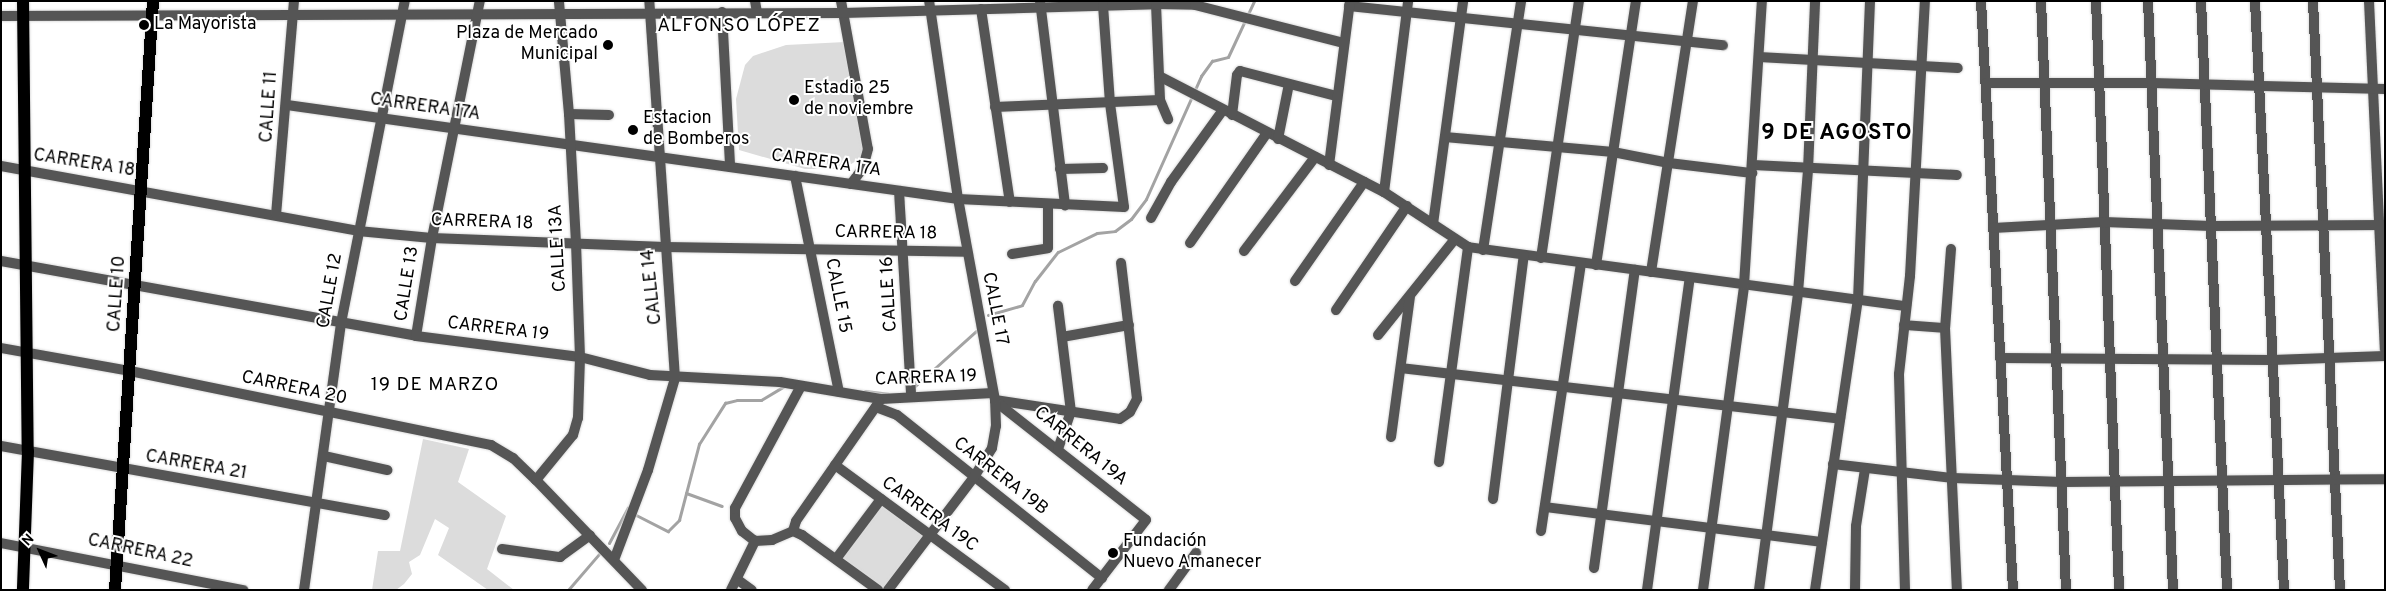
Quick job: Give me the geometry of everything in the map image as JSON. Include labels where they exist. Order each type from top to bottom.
[{"type":"main road","points":[[23,1],[23,170],[28,451],[27,546],[23,590]]},
{"type":"main road","name":"CALLE 10","points":[[115,590],[143,190],[153,1]]},
{"type":"street","name":"CALLE 11","points":[[276,215],[287,105],[294,1]]},
{"type":"street","name":"CALLE 12","points":[[304,590],[342,323],[358,231],[405,1]]},
{"type":"street","name":"CALLE 13","points":[[416,336],[432,238],[480,1]]},
{"type":"street","points":[[755,1],[757,12]]},
{"type":"street","points":[[841,1],[868,149],[864,168],[851,184]]},
{"type":"street","points":[[1433,224],[1463,1]]},
{"type":"street","points":[[1483,250],[1502,141],[1521,1]]},
{"type":"street","points":[[1541,258],[1555,147],[1579,1]]},
{"type":"street","points":[[1596,265],[1636,1]]},
{"type":"street","points":[[1651,272],[1693,1]]},
{"type":"street","points":[[1703,590],[1730,406],[1744,285],[1762,1]]},
{"type":"street","points":[[1759,590],[1784,413],[1798,292],[1808,170],[1815,1]]},
{"type":"street","points":[[1815,590],[1858,300],[1866,63],[1870,1]]},
{"type":"street","points":[[1905,590],[1900,472],[1899,374],[1916,175],[1925,1]]},
{"type":"street","points":[[1981,1],[2013,590]]},
{"type":"street","points":[[2042,1],[2066,590]]},
{"type":"street","points":[[2096,1],[2119,590]]},
{"type":"street","points":[[2148,1],[2156,225],[2173,590]]},
{"type":"street","points":[[2201,1],[2219,360],[2227,590]]},
{"type":"street","points":[[2255,1],[2284,590]]},
{"type":"street","points":[[2313,1],[2340,590]]},
{"type":"street","points":[[2370,1],[2385,350]]},
{"type":"street","points":[[1,16],[151,17],[292,15],[478,12],[560,7],[649,7],[722,12],[843,14],[930,6],[981,9],[996,5],[1195,3],[1344,43]]},
{"type":"street","points":[[1041,4],[1065,205]]},
{"type":"street","points":[[1156,4],[1160,100],[1168,119]]},
{"type":"street","points":[[1329,165],[1349,4],[1407,6],[1461,18],[1723,46]]},
{"type":"street","points":[[1103,5],[1110,103]]},
{"type":"street","name":"CALLE 17","points":[[888,590],[931,537],[974,477],[995,438],[994,396],[958,199],[930,6]]},
{"type":"street","points":[[1384,192],[1407,6]]},
{"type":"street","name":"CALLE 13A","points":[[536,480],[573,435],[578,418],[580,358],[576,243],[570,114],[560,7]]},
{"type":"street","name":"CALLE 14","points":[[614,560],[648,470],[675,378],[675,338],[665,247],[649,7]]},
{"type":"street","points":[[981,9],[1010,202]]},
{"type":"street","points":[[722,12],[730,168]]},
{"type":"street","points":[[1759,57],[1958,68]]},
{"type":"street","points":[[1151,218],[1171,182],[1227,112],[1237,75],[1240,72],[1337,96]]},
{"type":"street","points":[[1159,76],[1184,87],[1227,112],[1384,192],[1454,240],[1468,247],[1906,306]]},
{"type":"street","points":[[1986,83],[2152,83],[2317,89],[2385,89]]},
{"type":"street","points":[[1278,138],[1288,84]]},
{"type":"street","points":[[995,107],[1053,107],[1160,100]]},
{"type":"street","name":"CARRERA 17A","points":[[287,105],[899,192],[958,199],[1124,207],[1110,103]]},
{"type":"street","points":[[570,114],[609,115]]},
{"type":"street","points":[[1190,243],[1267,133]]},
{"type":"street","points":[[1445,137],[1613,152],[1669,163],[1752,169],[1957,175]]},
{"type":"street","points":[[1244,251],[1315,157]]},
{"type":"street","name":"CARRERA 18","points":[[1,166],[143,190],[358,231],[432,238],[665,247],[967,252]]},
{"type":"street","points":[[1060,168],[1103,168]]},
{"type":"street","name":"CALLE 15","points":[[795,176],[839,392]]},
{"type":"street","points":[[1295,281],[1364,182]]},
{"type":"street","name":"CALLE 16","points":[[899,192],[904,251],[911,396]]},
{"type":"street","points":[[1012,254],[1048,248],[1048,204]]},
{"type":"street","points":[[1336,310],[1406,206]]},
{"type":"street","points":[[1993,228],[2104,222],[2267,227],[2381,225]]},
{"type":"street","points":[[1378,335],[1454,240]]},
{"type":"street","points":[[1439,462],[1468,247]]},
{"type":"street","points":[[1951,249],[1945,328],[1957,590]]},
{"type":"street","points":[[1493,499],[1524,255]]},
{"type":"street","name":"CARRERA 19","points":[[1,260],[416,336],[580,358],[650,375],[675,378],[780,382],[839,392],[879,403],[911,396],[994,396],[1071,412],[1120,419],[1130,412],[1137,399],[1129,325]]},
{"type":"street","points":[[1062,337],[1129,325],[1122,263]]},
{"type":"street","points":[[1541,531],[1581,263]]},
{"type":"street","points":[[1594,568],[1616,393],[1635,270]]},
{"type":"street","points":[[1647,590],[1690,278]]},
{"type":"street","points":[[1391,436],[1410,297]]},
{"type":"street","points":[[1058,306],[1071,412],[1058,449]]},
{"type":"street","points":[[1904,325],[1945,328]]},
{"type":"street","name":"CARRERA 20","points":[[1,348],[130,371],[491,445],[513,458],[536,480],[642,590]]},
{"type":"street","points":[[2000,358],[2272,360],[2385,356]]},
{"type":"street","points":[[1401,368],[1840,419]]},
{"type":"street","points":[[801,386],[735,508],[735,518],[742,532],[756,541],[772,540],[792,531],[796,521],[879,403]]},
{"type":"street","name":"CARRERA 19A","points":[[994,396],[1146,520],[1102,578]]},
{"type":"street","name":"CARRERA 19B","points":[[879,403],[1102,578]]},
{"type":"street","name":"CARRERA 21","points":[[1,446],[385,515]]},
{"type":"street","points":[[324,456],[387,470]]},
{"type":"street","points":[[1833,464],[1953,478],[2062,482],[2385,479]]},
{"type":"street","name":"CARRERA 19C","points":[[835,465],[1004,590]]},
{"type":"street","points":[[1855,590],[1856,526],[1865,469]]},
{"type":"street","points":[[836,559],[881,500]]},
{"type":"street","points":[[1545,506],[1822,542]]},
{"type":"street","points":[[792,531],[836,559],[878,590]]},
{"type":"street","points":[[502,549],[560,557],[590,535]]},
{"type":"street","points":[[731,590],[738,580],[756,541]]},
{"type":"street","name":"CARRERA 22","points":[[1,543],[117,563],[243,590]]},
{"type":"street","points":[[1169,590],[1196,553]]},
{"type":"street","points":[[1092,590],[1102,578]]},
{"type":"street","points":[[738,580],[752,590]]},
{"type":"shaded area","points":[[845,42],[863,148],[861,158],[843,169],[805,169],[739,150],[736,99],[745,65],[753,56],[786,45]]},
{"type":"shaded area","points":[[423,439],[469,449],[458,482],[506,516],[487,569],[514,590],[488,590],[438,555],[449,528],[435,519],[420,555],[409,562],[412,574],[404,584],[396,590],[372,590],[378,551],[400,551]]},
{"type":"shaded area","points":[[881,504],[924,536],[884,590],[840,558]]},
{"type":"waterway","points":[[988,315],[1022,305],[1035,281],[1058,252],[1097,233],[1115,231],[1131,219],[1146,199],[1201,76],[1212,61],[1228,57],[1254,1]]},
{"type":"waterway","points":[[915,386],[976,331]]},
{"type":"waterway","points":[[636,515],[668,531],[679,520],[699,444],[725,403],[737,400],[761,400],[783,387]]},
{"type":"waterway","points":[[865,391],[888,394]]},
{"type":"waterway","points":[[686,493],[722,506]]},
{"type":"waterway","points":[[609,543],[628,508]]},
{"type":"waterway","points":[[568,590],[599,554]]},
{"type":"place","name":"La Mayorista","points":[[144,25]]},
{"type":"place","name":"Plaza de Mercado Municipal","points":[[608,45]]},
{"type":"place","name":"Estadio 25 de noviembre","points":[[794,100]]},
{"type":"place","name":"Estacion de Bomberos","points":[[633,130]]},
{"type":"place","name":"Fundación Nuevo Amanecer","points":[[1113,553]]},
{"type":"district","name":"ALFONSO LÓPEZ","points":[[739,27]]},
{"type":"district","name":"9 DE AGOSTO","points":[[1837,134]]},
{"type":"district","name":"19 DE MARZO","points":[[435,386]]}]
